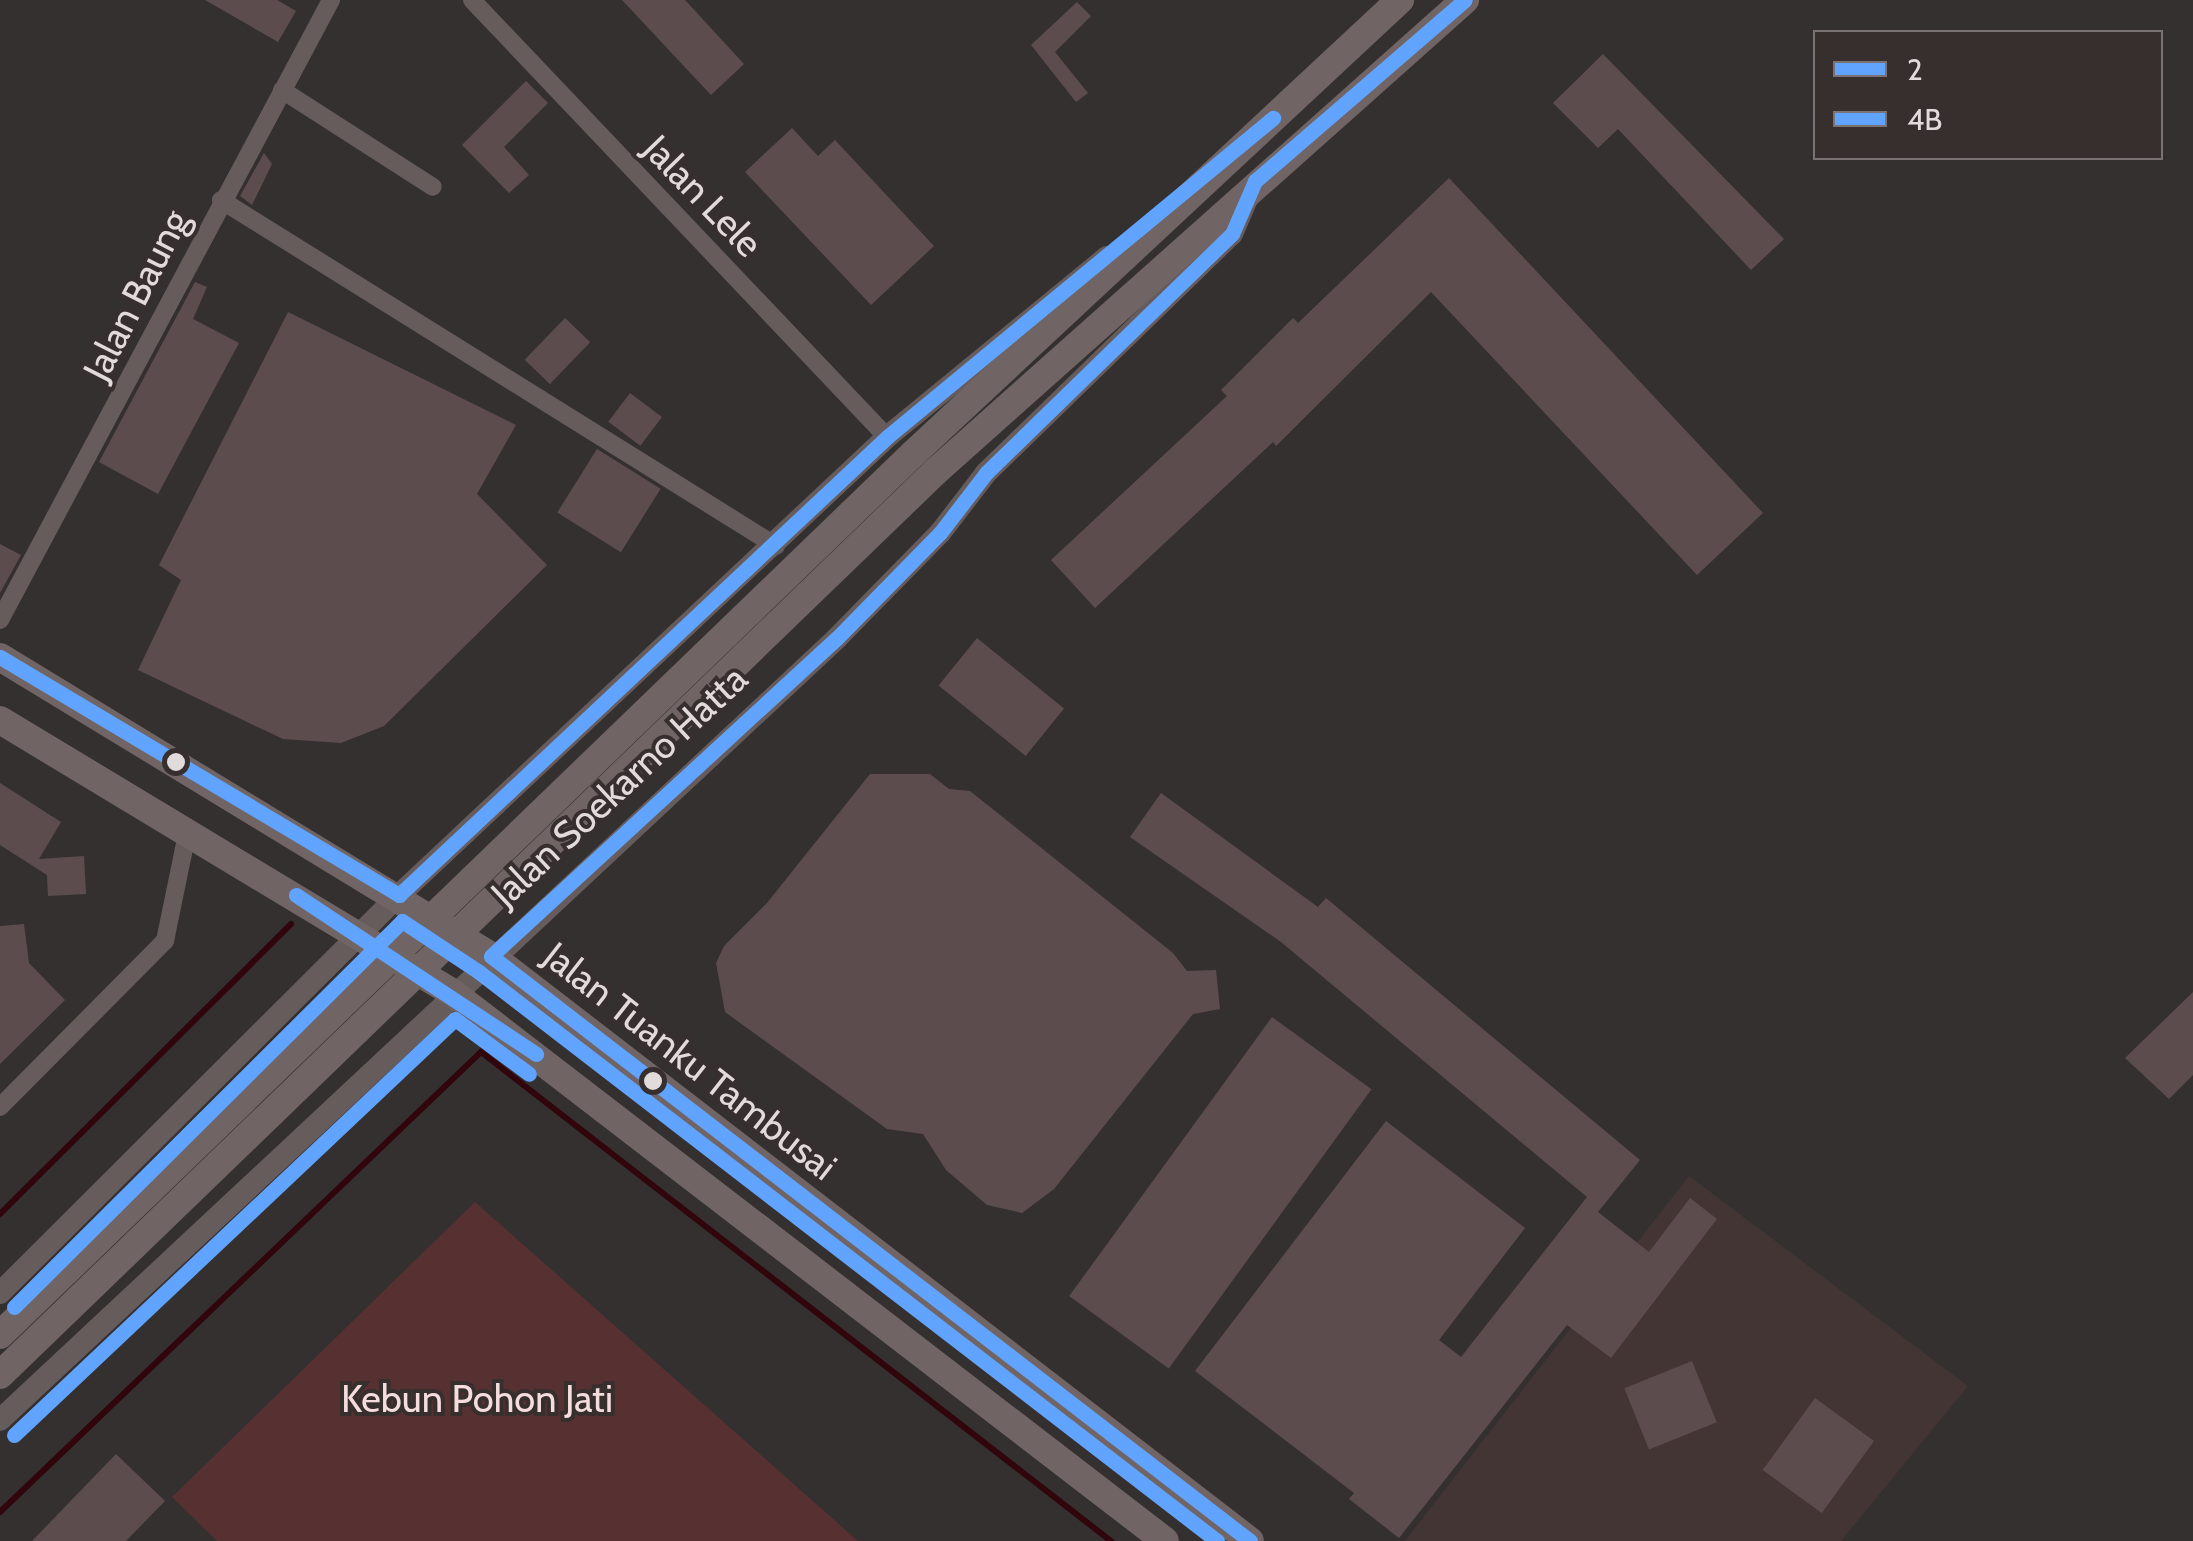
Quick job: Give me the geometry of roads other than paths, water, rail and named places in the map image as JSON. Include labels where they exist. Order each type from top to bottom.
[{"type":"main road","name":"Jalan Soekarno Hatta","points":[[0,1335],[913,454],[1400,0]]},
{"type":"main road","name":"Jalan Soekarno Hatta","points":[[0,1375],[936,472],[1255,181],[1465,0]]},
{"type":"main road","name":"Jalan Tuanku Tambusai","points":[[0,657],[399,896],[491,956],[1250,1541]]},
{"type":"main road","points":[[0,720],[362,933],[452,993],[1165,1541]]},
{"type":"main road","points":[[399,896],[452,993]]},
{"type":"main road","points":[[362,933],[491,956]]},
{"type":"street","name":"Jalan Baung","points":[[0,620],[330,0]]},
{"type":"street","name":"Jalan Lele","points":[[472,0],[887,437]]},
{"type":"street","points":[[282,90],[434,187]]},
{"type":"street","points":[[0,1293],[399,896],[776,546],[887,437],[1255,135]]},
{"type":"street","name":"Jalan Soekarno Hatta","points":[[0,1420],[491,956],[837,638],[940,533],[986,473],[1232,234],[1255,181]]},
{"type":"street","points":[[222,200],[776,546]]},
{"type":"street","points":[[0,1106],[166,940],[188,834]]},
{"type":"street","points":[[170,1126],[235,1198]]},
{"type":"waterway","points":[[0,1214],[291,924]]},
{"type":"waterway","points":[[0,1512],[481,1052],[1111,1541]]},
{"type":"park label","name":"Kebun Pohon Jati","points":[[477,1399]]}]
